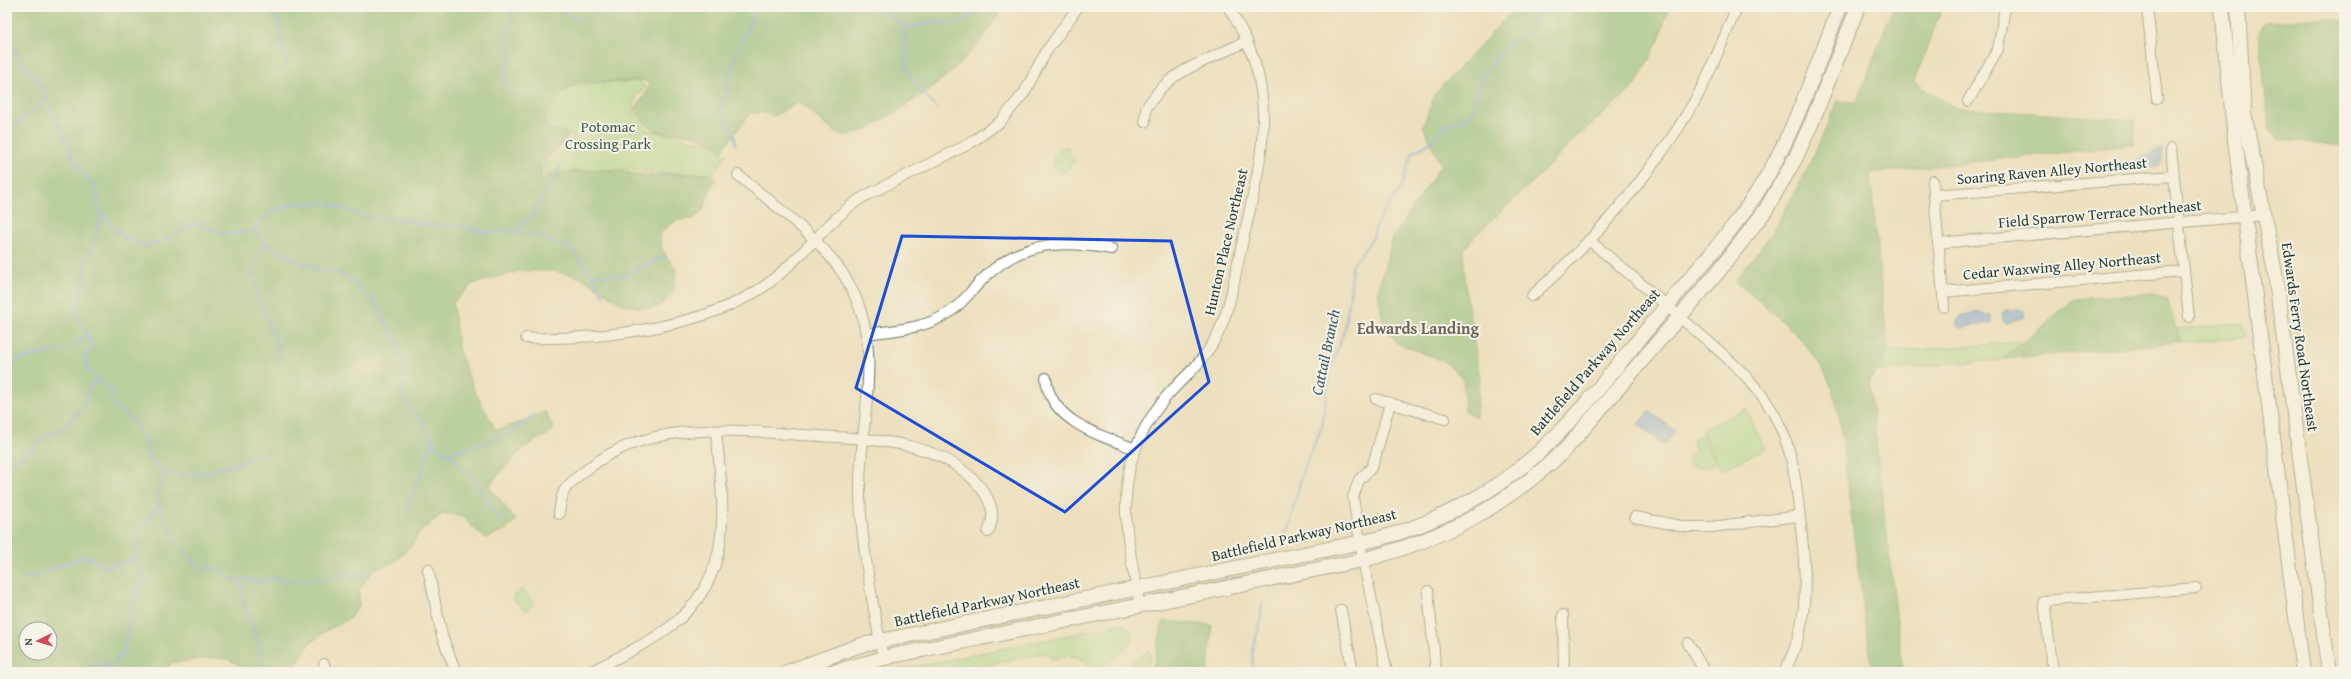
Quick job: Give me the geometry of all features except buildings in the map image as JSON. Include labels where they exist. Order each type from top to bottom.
[{"type":"main road","name":"Battlefield Parkway Northeast","points":[[787,672],[838,652],[880,641],[1360,543],[1390,535],[1434,518],[1485,492],[1519,469],[1572,418],[1736,225],[1764,182],[1785,142],[1840,7]]},
{"type":"main road","points":[[833,672],[883,658],[1363,560],[1416,545],[1444,534],[1488,510],[1532,480],[1566,450],[1747,237],[1781,187],[1811,124],[1858,7]]},
{"type":"main road","points":[[2222,7],[2245,217],[2303,672]]},
{"type":"main road","name":"Edwards Ferry Road Northeast","points":[[2238,7],[2244,113],[2275,273],[2329,672]]},
{"type":"street","points":[[526,338],[591,337],[619,333],[710,313],[748,297],[767,284],[835,218],[863,197],[969,144],[1000,122],[1024,93],[1046,52],[1078,7]]},
{"type":"street","name":"Hunton Place Northeast","points":[[1140,606],[1126,537],[1124,514],[1128,476],[1136,449],[1154,414],[1166,397],[1206,355],[1217,336],[1227,310],[1262,156],[1264,135],[1262,94],[1258,74],[1247,41],[1228,7]]},
{"type":"street","points":[[1532,296],[1589,240],[1642,178],[1678,130],[1709,73],[1737,7]]},
{"type":"street","points":[[1968,101],[1998,49],[2005,7]]},
{"type":"street","points":[[2147,7],[2157,98]]},
{"type":"street","points":[[1145,122],[1146,108],[1161,88],[1174,77],[1189,68],[1247,41]]},
{"type":"street","points":[[2170,149],[2188,317]]},
{"type":"street","points":[[738,175],[813,240],[830,257],[848,282],[858,303],[867,334],[870,368],[860,466],[862,529],[883,658]]},
{"type":"street","name":"Soaring Raven Alley Northeast","points":[[1934,195],[2173,176]]},
{"type":"street","points":[[1933,181],[1944,307]]},
{"type":"street","name":"Field Sparrow Terrace Northeast","points":[[1938,243],[2264,215]]},
{"type":"street","points":[[1589,240],[1741,370],[1766,399],[1783,432],[1789,450],[1805,567],[1805,609],[1797,644],[1784,672]]},
{"type":"street","points":[[867,334],[920,326],[934,321],[958,306],[996,267],[1022,252],[1037,247],[1063,243],[1112,249]]},
{"type":"street","name":"Cedar Waxwing Alley Northeast","points":[[1943,292],[2184,271]]},
{"type":"street","points":[[1046,378],[1050,396],[1054,404],[1068,416],[1096,434],[1136,449]]},
{"type":"street","points":[[1376,399],[1445,419]]},
{"type":"street","points":[[1387,672],[1363,560],[1353,497],[1358,480],[1371,468],[1375,458],[1390,404]]},
{"type":"street","points":[[590,672],[657,636],[673,625],[686,613],[704,589],[713,572],[723,535],[723,501],[716,431]]},
{"type":"street","points":[[559,514],[565,490],[579,476],[608,455],[631,444],[661,436],[716,431],[862,439],[919,448],[950,461],[976,482],[992,505],[994,520],[988,532]]},
{"type":"street","points":[[1636,517],[1686,527],[1711,527],[1799,516]]},
{"type":"street","points":[[428,569],[442,636],[456,672]]},
{"type":"street","points":[[2053,672],[2044,601],[2196,588]]},
{"type":"street","points":[[1428,591],[1436,672]]},
{"type":"street","points":[[1341,610],[1353,672]]},
{"type":"street","points":[[1563,615],[1562,648],[1564,672]]},
{"type":"street","points":[[1688,643],[1705,672]]},
{"type":"highlighted area","points":[[902,236],[1171,241],[1209,382],[1065,512],[856,388]]},
{"type":"green space","points":[[7,7],[1002,7],[979,43],[938,83],[871,127],[849,135],[843,135],[833,130],[799,102],[774,116],[762,112],[750,114],[722,150],[700,137],[659,132],[640,119],[634,110],[645,95],[649,84],[643,80],[622,82],[584,82],[574,84],[566,89],[558,96],[551,106],[545,120],[551,128],[568,135],[567,140],[544,162],[541,172],[542,178],[574,171],[603,170],[652,175],[705,174],[715,178],[703,210],[693,219],[677,220],[659,234],[663,251],[676,270],[674,291],[664,303],[654,308],[636,307],[622,304],[582,278],[555,271],[520,271],[473,284],[453,303],[458,348],[474,390],[496,430],[532,419],[545,411],[554,429],[547,435],[533,442],[515,457],[489,486],[516,520],[507,529],[486,538],[471,526],[464,516],[443,513],[418,534],[411,546],[395,562],[375,568],[359,590],[359,606],[349,619],[326,631],[310,643],[291,672],[244,672],[238,665],[230,660],[211,658],[171,663],[165,672],[7,672]]},
{"type":"green space","points":[[1516,7],[1669,7],[1659,40],[1635,86],[1578,136],[1538,177],[1477,234],[1463,251],[1467,298],[1480,379],[1476,417],[1465,411],[1463,378],[1444,361],[1397,343],[1383,324],[1378,290],[1393,238],[1441,165],[1423,126],[1435,94]]},
{"type":"green space","points":[[1893,7],[1942,7],[1914,82],[1955,108],[2135,120],[2134,145],[1870,173],[1888,352],[1869,382],[1903,672],[1873,672],[1857,563],[1839,415],[1830,384],[1824,371],[1795,333],[1735,281],[1773,232],[1808,168],[1838,101],[1857,102]]},
{"type":"green space","points":[[2328,18],[2344,21],[2344,146],[2278,139],[2269,130],[2259,32],[2265,22]]},
{"type":"green space","name":"Potomac Crossing Park","points":[[640,81],[645,87],[633,102],[633,113],[647,130],[707,143],[727,154],[713,174],[660,173],[625,169],[544,175],[545,164],[572,142],[574,137],[556,128],[548,120],[560,96],[566,90],[582,84]]},
{"type":"green space","points":[[1064,146],[1069,148],[1068,153],[1074,159],[1074,162],[1063,173],[1059,173],[1053,167],[1054,156]]},
{"type":"green space","points":[[2153,293],[2167,298],[2180,342],[2004,359],[2074,299]]},
{"type":"green space","points":[[2243,324],[2245,338],[2180,342],[2176,329]]},
{"type":"green space","points":[[2022,342],[2004,359],[1877,371],[1888,352]]},
{"type":"green space","points":[[1746,409],[1765,449],[1721,470],[1702,430]]},
{"type":"green space","points":[[1702,435],[1716,463],[1703,468],[1692,466],[1688,459],[1696,450],[1692,441]]},
{"type":"green space","points":[[522,589],[535,603],[526,611],[512,598]]},
{"type":"green space","points":[[1163,621],[1212,625],[1208,672],[1152,672]]},
{"type":"green space","points":[[1122,624],[1130,629],[1133,637],[1132,643],[1098,670],[1093,670],[1088,664],[1079,658],[1070,656],[1051,659],[1049,652],[953,672],[897,672],[898,670]]},
{"type":"green space","points":[[1149,650],[1151,655],[1147,672],[1121,672]]},
{"type":"water","points":[[2162,148],[2162,162],[2159,166],[2130,169],[2129,167],[2131,163]]},
{"type":"water","points":[[2019,309],[2024,311],[2024,317],[2007,323],[2003,321],[2001,313],[2004,310]]},
{"type":"water","points":[[1980,312],[1991,315],[1991,323],[1961,328],[1957,326],[1956,323],[1961,315]]},
{"type":"water","points":[[1649,411],[1676,431],[1663,446],[1638,424]]},
{"type":"waterway","points":[[276,7],[281,43],[288,67]]},
{"type":"waterway","points":[[504,79],[510,57],[507,34],[513,16],[511,7]]},
{"type":"waterway","points":[[557,7],[578,21]]},
{"type":"waterway","points":[[736,145],[734,133],[722,111],[722,104],[730,82],[735,55],[751,21],[754,7]]},
{"type":"waterway","points":[[880,7],[884,12],[901,24],[905,33],[906,65],[908,72],[915,83],[936,108]]},
{"type":"waterway","points":[[902,25],[912,27],[935,22],[958,23],[982,7]]},
{"type":"waterway","name":"Cattail Branch","points":[[1286,535],[1303,471],[1322,426],[1331,368],[1345,328],[1351,288],[1352,266],[1373,238],[1375,228],[1381,216],[1401,188],[1412,153],[1432,142],[1444,126],[1467,117],[1474,109],[1483,74],[1510,44],[1529,33],[1539,13],[1546,7]]},
{"type":"waterway","points":[[7,40],[42,88],[74,160],[92,183],[97,194],[100,210],[97,235],[86,262],[83,288],[75,312],[93,347],[84,357],[85,363],[91,373],[113,391],[110,402],[135,423],[142,440],[147,440],[148,460],[160,468],[164,476],[157,495]]},
{"type":"waterway","points":[[504,81],[512,96]]},
{"type":"waterway","points":[[7,132],[41,104],[45,97]]},
{"type":"waterway","points":[[514,233],[533,213],[562,164]]},
{"type":"waterway","points":[[253,230],[267,215],[282,208],[295,204],[326,203],[377,219],[404,219],[414,223],[437,226],[459,225],[486,233],[509,230],[517,234],[530,234],[560,244],[572,250],[592,275],[604,297]]},
{"type":"waterway","points":[[100,210],[115,229],[123,236],[130,241],[139,244],[149,245],[159,242],[187,227],[197,224],[204,225],[222,234],[234,234],[247,231]]},
{"type":"waterway","points":[[252,230],[255,231],[277,252],[313,267],[344,275],[351,279],[359,290],[372,298],[398,343],[404,369],[401,385],[405,403],[422,421],[437,447],[452,456],[459,466],[474,478],[485,499],[501,521]]},
{"type":"waterway","points":[[264,241],[256,264],[256,283],[261,306],[275,339],[282,362]]},
{"type":"waterway","points":[[592,275],[626,276],[644,265],[664,257]]},
{"type":"waterway","points":[[73,345],[86,336]]},
{"type":"waterway","points":[[7,362],[64,349]]},
{"type":"waterway","points":[[7,466],[33,450],[42,439],[65,427],[83,405],[89,388],[97,380]]},
{"type":"waterway","points":[[448,452],[483,444],[505,434],[535,414]]},
{"type":"waterway","points":[[406,510],[433,441]]},
{"type":"waterway","points":[[163,473],[192,475],[216,471],[265,454]]},
{"type":"waterway","points":[[157,499],[174,540],[198,566],[204,569],[217,569],[242,586],[244,602],[256,636],[264,672]]},
{"type":"waterway","points":[[103,672],[121,656],[124,651],[134,599],[138,589],[148,581],[136,566],[139,549],[138,530],[150,517],[158,504]]},
{"type":"waterway","points":[[28,578],[82,557],[91,558],[106,568],[136,558]]},
{"type":"waterway","points":[[236,581],[243,579],[260,582],[274,579],[281,582],[292,579],[303,581],[317,578],[329,580],[343,574],[368,575]]},
{"type":"waterway","name":"Cattail Branch","points":[[1253,672],[1252,649],[1260,626],[1262,604]]},
{"type":"waterway","points":[[77,672],[102,662],[110,666]]},
{"type":"district","name":"Edwards Landing","points":[[1418,328]]}]
